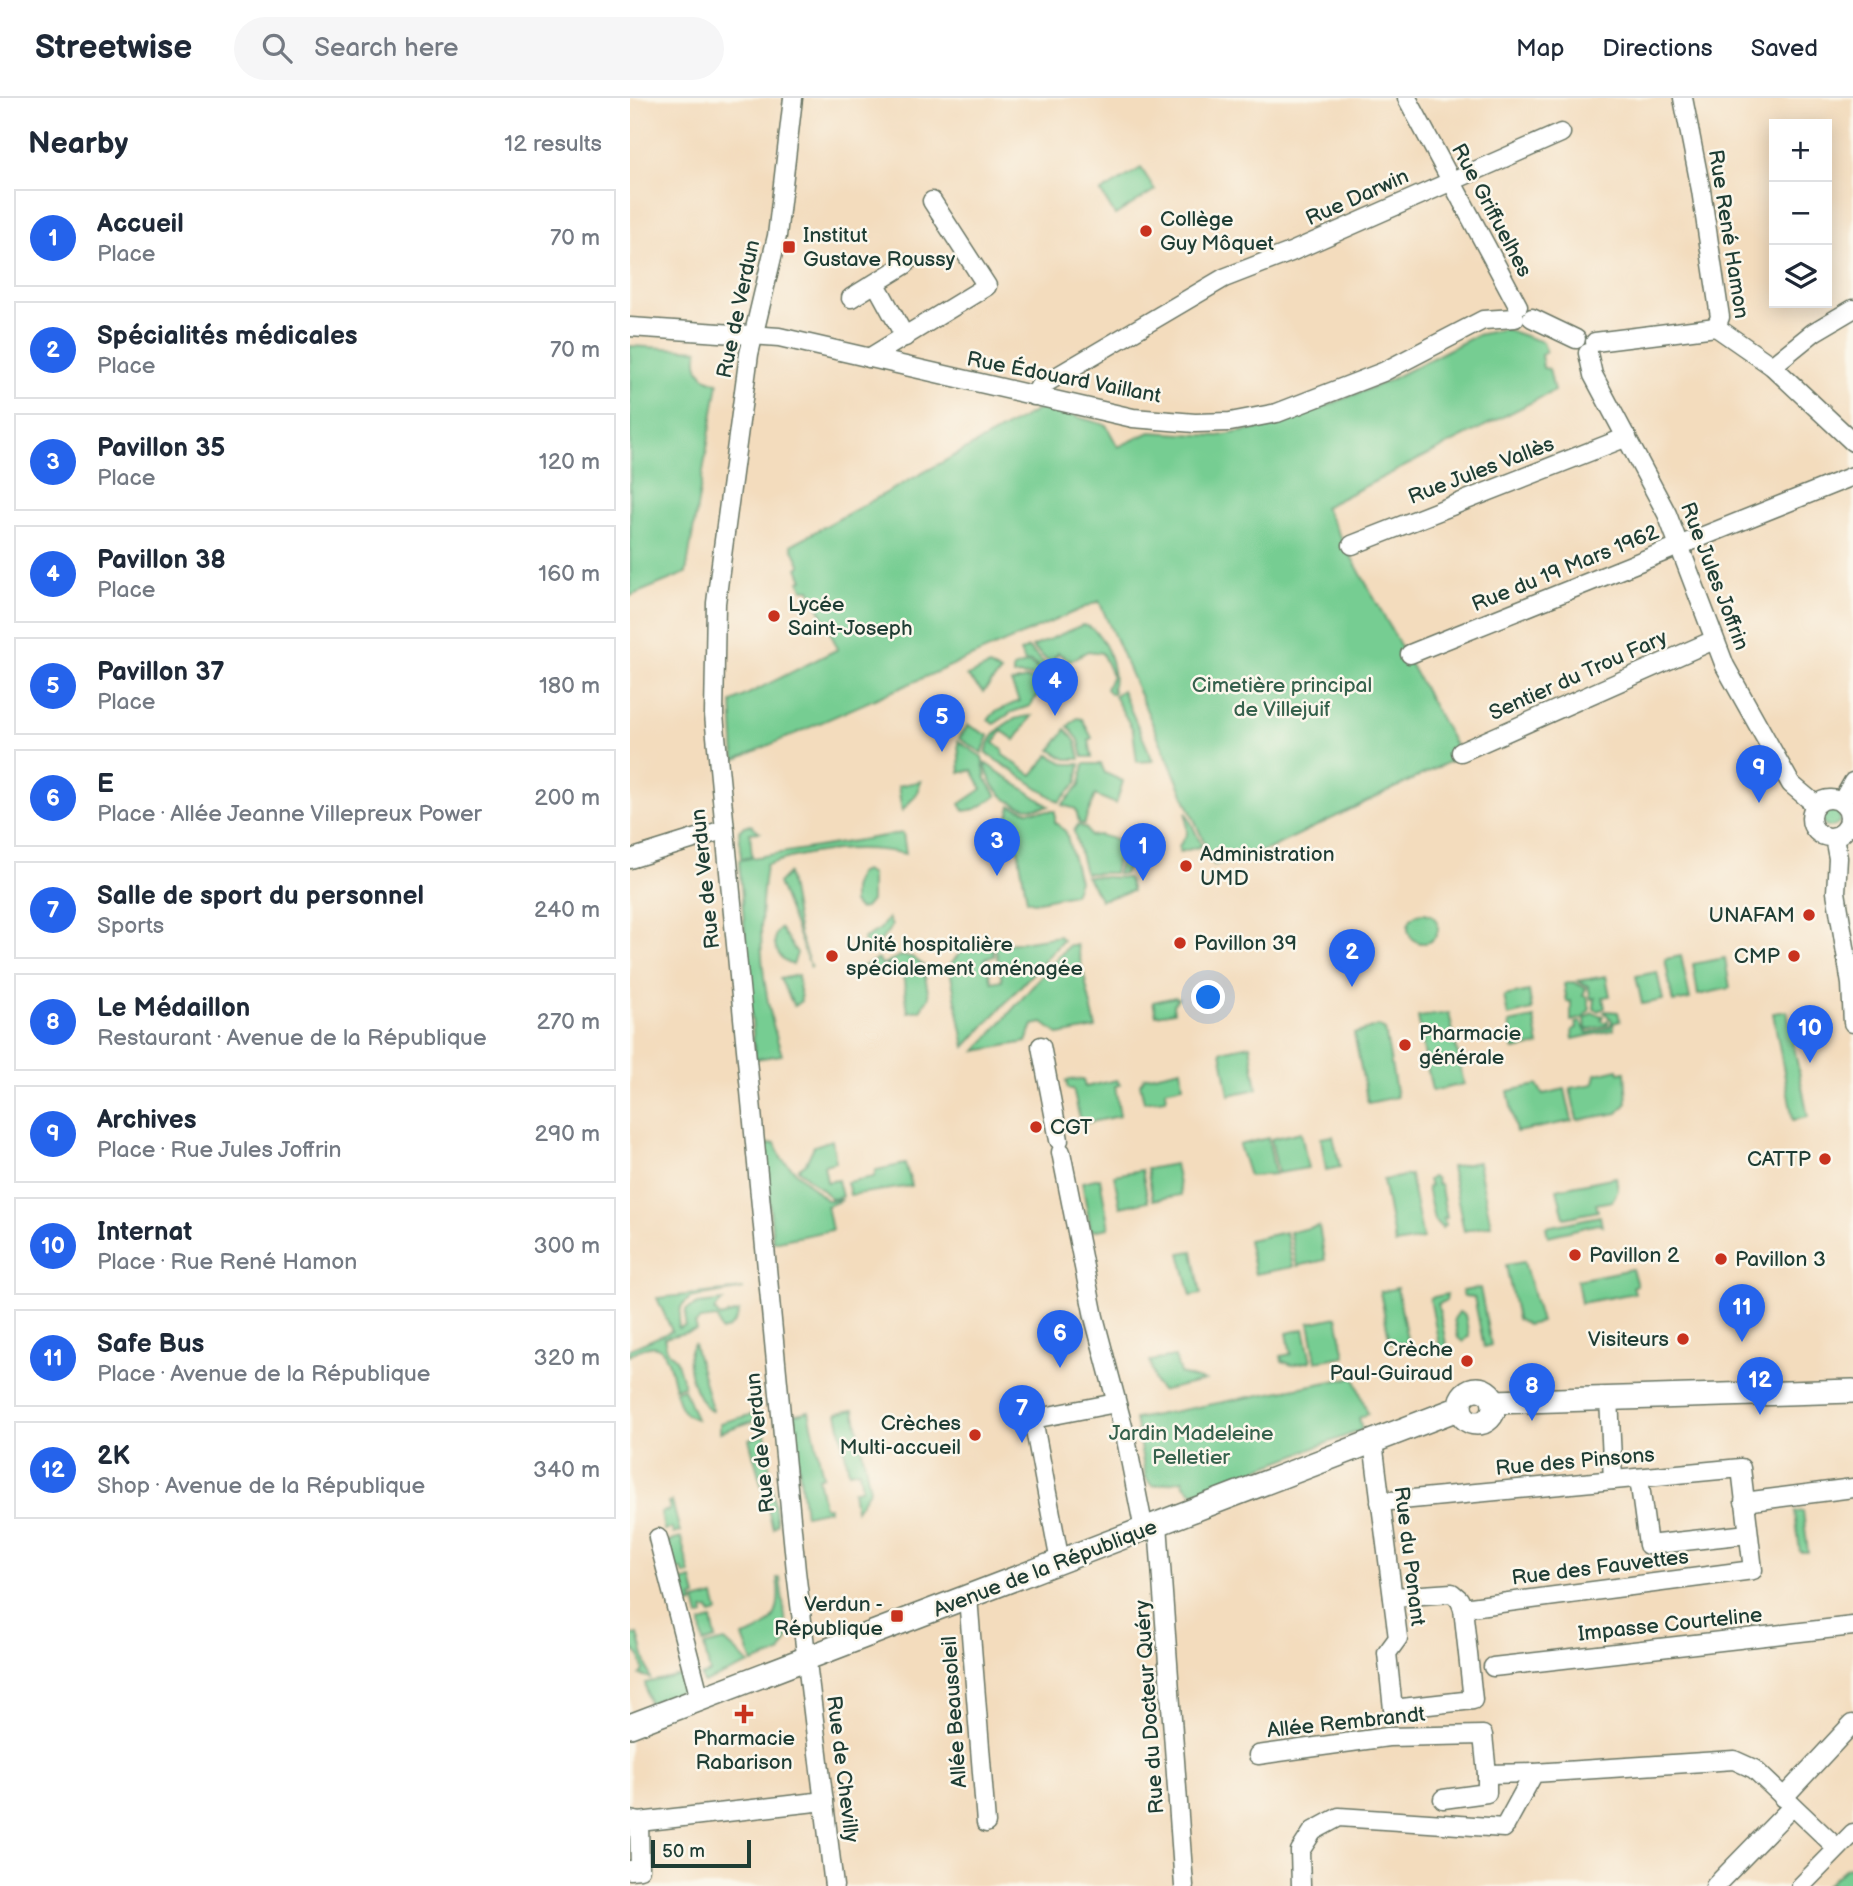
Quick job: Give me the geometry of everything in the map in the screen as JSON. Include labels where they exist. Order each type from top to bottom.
[{"type":"main road","name":"Avenue de la République","points":[[630,1726],[1460,1408],[1468,1422],[1480,1424],[1493,1413],[1494,1402],[1853,1391]]},
{"type":"street","name":"Rue de Verdun","points":[[793,98],[777,236],[748,363],[716,603],[714,715],[805,1658]]},
{"type":"street","name":"Rue Griffuelhes","points":[[1407,98],[1522,314]]},
{"type":"street","name":"Rue René Hamon","points":[[1683,98],[1702,190],[1720,317],[1716,327],[1772,366],[1853,442]]},
{"type":"street","name":"Rue Darwin","points":[[1034,396],[1039,387],[1224,278],[1291,252],[1561,133]]},
{"type":"street","points":[[869,358],[987,286],[932,201]]},
{"type":"street","points":[[851,298],[906,264]]},
{"type":"street","points":[[876,284],[905,337]]},
{"type":"street","points":[[1772,366],[1814,332],[1853,309]]},
{"type":"street","name":"Rue Édouard Vaillant","points":[[630,327],[779,337],[1133,418],[1230,422],[1277,413],[1382,372],[1483,320],[1522,314]]},
{"type":"street","points":[[1522,314],[1586,344],[1640,334],[1716,327]]},
{"type":"street","name":"Rue Jules Joffrin","points":[[1586,344],[1593,375],[1657,493],[1714,640],[1747,709],[1791,784],[1816,805]]},
{"type":"street","name":"Rue Jules Vallès","points":[[1353,545],[1627,437]]},
{"type":"street","name":"Rue du 19 Mars 1962","points":[[1410,653],[1853,477]]},
{"type":"street","name":"Sentier du Trou Fary","points":[[1461,752],[1714,640]]},
{"type":"street","points":[[1841,803],[1853,782]]},
{"type":"street","points":[[1825,799],[1841,803],[1847,809],[1849,823],[1843,832],[1834,837],[1822,835],[1814,828],[1811,815],[1816,805],[1825,799]]},
{"type":"street","points":[[630,859],[723,830]]},
{"type":"street","points":[[1834,837],[1838,858],[1836,892],[1851,984],[1853,1023]]},
{"type":"street","name":"Rue du Docteur Quéry","points":[[1041,1046],[1094,1317],[1151,1527],[1184,1886]]},
{"type":"street","points":[[1609,1398],[1613,1480]]},
{"type":"street","points":[[1060,1562],[1033,1419],[1116,1403]]},
{"type":"street","name":"Rue du Ponant","points":[[1373,1442],[1398,1638],[1387,1653],[1393,1709],[1473,1700],[1463,1608]]},
{"type":"street","name":"Rue des Pinsons","points":[[1380,1502],[1741,1468],[1744,1502]]},
{"type":"street","points":[[1639,1478],[1648,1545],[1748,1534]]},
{"type":"street","points":[[1744,1502],[1853,1488]]},
{"type":"street","name":"Rue des Fauvettes","points":[[1463,1608],[1753,1570],[1744,1502]]},
{"type":"street","points":[[658,1538],[700,1699]]},
{"type":"street","points":[[1393,1597],[1452,1593],[1460,1599],[1463,1608]]},
{"type":"street","name":"Allée Beausoleil","points":[[968,1597],[986,1823]]},
{"type":"street","name":"Impasse Courteline","points":[[1493,1667],[1853,1626]]},
{"type":"street","name":"Rue de Chevilly","points":[[805,1658],[834,1886]]},
{"type":"street","points":[[1715,1886],[1852,1724]]},
{"type":"street","name":"Allée Rembrandt","points":[[1258,1755],[1388,1737],[1483,1734],[1487,1774]]},
{"type":"street","points":[[1443,1799],[1487,1793],[1487,1774],[1734,1760],[1754,1769],[1837,1848]]},
{"type":"street","points":[[1301,1886],[1300,1850],[1313,1831],[1339,1817],[1504,1828],[1534,1773]]},
{"type":"street","points":[[630,1870],[640,1869],[635,1821],[824,1801]]},
{"type":"street","points":[[1801,1886],[1853,1832]]},
{"type":"green space","points":[[1141,168],[1155,190],[1115,215],[1101,192]]},
{"type":"green space","name":"Cimetière principal de Villejuif","points":[[1504,329],[1543,342],[1546,352],[1541,355],[1543,368],[1549,369],[1554,391],[1324,507],[1461,756],[1269,849],[1214,865],[1099,601],[735,760],[732,702],[838,649],[810,589],[803,589],[799,581],[803,580],[798,568],[801,566],[791,545],[1043,407],[1106,425],[1118,447],[1150,432],[1218,436],[1278,425],[1388,381],[1477,335]]},
{"type":"green space","points":[[630,346],[698,350],[697,362],[700,371],[707,379],[718,383],[686,573],[630,596]]},
{"type":"green space","points":[[1082,625],[1097,633],[1108,650],[1114,681],[1114,692],[1111,694],[1106,689],[1112,675],[1102,653],[1088,651],[1070,661],[1058,653],[1052,662],[1060,667],[1058,670],[1032,647]]},
{"type":"green space","points":[[1028,648],[1056,674],[1053,678],[1031,662],[1024,661],[1020,652]]},
{"type":"green space","points":[[1028,663],[1045,673],[1046,677],[1013,675],[1013,668]]},
{"type":"green space","points":[[989,666],[1001,672],[983,692],[967,676]]},
{"type":"green space","points":[[1026,679],[1047,681],[1030,706],[1012,712],[994,724],[988,720],[995,712],[1019,701],[1011,683]]},
{"type":"green space","points":[[1122,690],[1153,761],[1137,762],[1133,730],[1114,696]]},
{"type":"green space","points":[[1032,716],[1015,740],[1002,731],[994,743],[1003,750],[1003,755],[1032,775],[1049,755],[1066,764],[1080,764],[1077,783],[1059,802],[986,753],[992,738],[1002,727],[1016,719]]},
{"type":"green space","points":[[1077,718],[1082,719],[1092,738],[1089,740],[1092,757],[1083,757],[1079,740],[1068,726]]},
{"type":"green space","points":[[968,725],[989,736],[982,753],[959,738]]},
{"type":"green space","points":[[1066,729],[1076,742],[1080,759],[1066,759],[1051,750]]},
{"type":"green space","points":[[958,741],[982,757],[986,779],[997,796],[976,809],[964,811],[960,804],[982,789],[972,770],[960,773]]},
{"type":"green space","points":[[985,763],[1049,806],[1026,807],[1007,800],[993,784]]},
{"type":"green space","points":[[1084,764],[1101,764],[1105,773],[1123,781],[1116,804],[1095,795],[1084,824],[1079,823],[1076,809],[1062,805],[1080,785]]},
{"type":"green space","points":[[921,781],[916,795],[902,811],[898,786]]},
{"type":"green space","points":[[1011,806],[1027,811],[1055,811],[1055,822],[1066,832],[1079,881],[1074,894],[1034,902],[1027,900],[1018,849],[1008,850],[1005,827]]},
{"type":"green space","points":[[1831,809],[1837,812],[1840,818],[1837,824],[1831,827],[1825,824],[1822,818],[1825,812]]},
{"type":"green space","points":[[1186,812],[1202,846],[1180,852],[1179,846],[1187,834]]},
{"type":"green space","points":[[751,825],[760,832],[750,833],[752,857],[741,859],[739,831],[744,826]]},
{"type":"green space","points":[[1078,825],[1086,828],[1090,836],[1099,835],[1121,841],[1114,873],[1085,873],[1074,831]]},
{"type":"green space","points":[[903,833],[906,854],[871,849],[835,850],[766,865],[761,914],[762,962],[769,1008],[782,1055],[755,1059],[739,860]]},
{"type":"green space","points":[[1123,849],[1136,863],[1148,859],[1149,855],[1151,858],[1126,869],[1124,874],[1117,874]]},
{"type":"green space","points":[[865,871],[871,875],[871,901],[865,908],[858,909],[853,903],[853,889],[858,874]]},
{"type":"green space","points":[[788,873],[799,934],[811,968],[778,883]]},
{"type":"green space","points":[[1086,876],[1128,878],[1132,891],[1101,900]]},
{"type":"green space","points":[[1423,913],[1433,918],[1438,928],[1433,938],[1423,943],[1413,938],[1408,928],[1413,918]]},
{"type":"green space","points":[[888,918],[892,926],[874,950],[866,949],[863,939],[880,929]]},
{"type":"green space","points":[[780,928],[797,953],[793,965],[783,959],[776,949],[775,938]]},
{"type":"green space","points":[[1059,936],[1063,940],[965,1047],[949,965],[965,948],[992,946],[994,956],[985,959],[992,982],[1002,980],[995,946]]},
{"type":"green space","points":[[1069,945],[1077,945],[1096,1028],[1059,1035],[1043,1023],[1033,1025],[1026,1042],[976,1051]]},
{"type":"green space","points":[[900,956],[912,957],[923,965],[929,997],[920,1010],[908,1012],[903,974],[891,976],[889,969],[857,974],[859,968],[878,959],[883,966],[895,964],[883,964]]},
{"type":"green space","points":[[1681,956],[1690,999],[1673,1002],[1665,959]]},
{"type":"green space","points":[[1725,958],[1730,988],[1698,995],[1693,964]]},
{"type":"green space","points":[[1657,972],[1663,1000],[1642,1004],[1636,976]]},
{"type":"green space","points":[[798,975],[801,1001],[794,1006],[780,979]]},
{"type":"green space","points":[[1606,976],[1610,996],[1603,997],[1605,1008],[1598,1011],[1594,1009],[1595,998],[1591,999],[1588,986],[1578,981]]},
{"type":"green space","points":[[1573,982],[1586,988],[1583,996],[1587,996],[1590,1009],[1583,1018],[1571,1021],[1571,1001],[1567,1002],[1564,984]]},
{"type":"green space","points":[[1529,991],[1532,1010],[1508,1016],[1504,996]]},
{"type":"green space","points":[[1178,998],[1173,1005],[1174,1012],[1156,1015],[1153,1002]]},
{"type":"green space","points":[[1787,1011],[1808,1117],[1793,1120],[1773,1013]]},
{"type":"green space","points":[[1604,1012],[1618,1012],[1620,1021],[1613,1023],[1614,1030],[1573,1039],[1572,1030],[1577,1028],[1576,1023],[1581,1022],[1587,1033],[1610,1027],[1612,1020]]},
{"type":"green space","points":[[1449,1013],[1464,1084],[1432,1091],[1422,1041],[1424,1034],[1421,1034],[1418,1017]]},
{"type":"green space","points":[[1592,1013],[1603,1016],[1601,1020],[1605,1023],[1608,1020],[1608,1025],[1586,1030],[1585,1019]]},
{"type":"green space","points":[[1534,1018],[1539,1045],[1514,1050],[1509,1023]]},
{"type":"green space","points":[[1378,1026],[1385,1030],[1397,1097],[1368,1103],[1354,1034]]},
{"type":"green space","points":[[1250,1045],[1257,1089],[1229,1095],[1221,1051]]},
{"type":"green space","points":[[1181,1069],[1183,1086],[1165,1090],[1166,1099],[1144,1102],[1140,1084],[1145,1077]]},
{"type":"green space","points":[[1618,1069],[1619,1073],[1625,1072],[1627,1103],[1618,1113],[1577,1120],[1570,1088],[1594,1084],[1596,1074]]},
{"type":"green space","points":[[1083,1080],[1085,1087],[1117,1080],[1120,1085],[1115,1086],[1120,1116],[1081,1124],[1073,1089],[1068,1089],[1066,1081]]},
{"type":"green space","points":[[1537,1085],[1543,1094],[1565,1089],[1572,1121],[1516,1132],[1508,1091]]},
{"type":"green space","points":[[1301,1132],[1308,1168],[1278,1173],[1271,1139]]},
{"type":"green space","points":[[1333,1136],[1340,1167],[1326,1170],[1321,1138]]},
{"type":"green space","points":[[1268,1138],[1275,1174],[1249,1176],[1239,1145]]},
{"type":"green space","points":[[832,1140],[836,1162],[824,1165],[827,1182],[838,1180],[842,1197],[832,1199],[798,1169],[806,1163],[814,1146]]},
{"type":"green space","points":[[775,1143],[781,1158],[826,1200],[842,1200],[827,1206],[832,1230],[773,1242],[764,1145]]},
{"type":"green space","points":[[1478,1162],[1491,1225],[1464,1231],[1451,1167]]},
{"type":"green space","points":[[905,1164],[912,1186],[850,1195],[847,1182],[874,1177],[876,1170]]},
{"type":"green space","points":[[1175,1164],[1181,1195],[1153,1200],[1147,1169]]},
{"type":"green space","points":[[1142,1170],[1148,1201],[1120,1207],[1114,1175]]},
{"type":"green space","points":[[1410,1175],[1423,1239],[1395,1244],[1383,1180]]},
{"type":"green space","points":[[1432,1177],[1436,1179],[1437,1185],[1440,1184],[1447,1218],[1443,1219],[1445,1225],[1442,1228],[1434,1220],[1427,1187],[1430,1186],[1428,1180]]},
{"type":"green space","points":[[1616,1177],[1618,1190],[1612,1201],[1596,1204],[1598,1211],[1564,1218],[1557,1189]]},
{"type":"green space","points":[[1100,1178],[1109,1228],[1091,1231],[1082,1182]]},
{"type":"green space","points":[[1600,1216],[1602,1226],[1598,1224],[1548,1236],[1546,1227]]},
{"type":"green space","points":[[1319,1226],[1325,1260],[1297,1266],[1290,1232]]},
{"type":"green space","points":[[1286,1232],[1293,1267],[1255,1274],[1248,1240]]},
{"type":"green space","points":[[1193,1251],[1201,1294],[1191,1296],[1180,1253]]},
{"type":"green space","points":[[1524,1262],[1541,1322],[1527,1325],[1517,1319],[1506,1265]]},
{"type":"green space","points":[[1632,1269],[1637,1285],[1633,1286],[1635,1293],[1581,1303],[1577,1280]]},
{"type":"green space","points":[[1397,1288],[1408,1344],[1390,1343],[1380,1292]]},
{"type":"green space","points":[[1480,1288],[1491,1345],[1484,1347],[1474,1297],[1464,1296],[1462,1291]]},
{"type":"green space","points":[[744,1289],[690,1298],[681,1307],[678,1328],[685,1326],[686,1310],[698,1304],[723,1301],[714,1310],[720,1317],[739,1312],[728,1329],[721,1331],[717,1318],[700,1320],[695,1324],[697,1330],[664,1338],[667,1350],[676,1359],[684,1386],[675,1388],[667,1360],[659,1348],[642,1348],[630,1355],[630,1349],[672,1331],[657,1298]]},
{"type":"green space","points":[[1447,1294],[1446,1301],[1438,1304],[1448,1354],[1441,1355],[1430,1298]]},
{"type":"green space","points":[[1459,1312],[1465,1315],[1469,1336],[1463,1342],[1458,1338],[1454,1319]]},
{"type":"green space","points":[[1337,1317],[1345,1356],[1316,1361],[1309,1323]]},
{"type":"green space","points":[[1304,1329],[1311,1361],[1292,1365],[1282,1361],[1281,1356],[1291,1354],[1287,1333]]},
{"type":"green space","points":[[694,1344],[711,1411],[695,1389],[689,1369],[690,1351]]},
{"type":"green space","points":[[1175,1357],[1180,1374],[1204,1381],[1161,1391],[1155,1383],[1150,1361]]},
{"type":"green space","name":"Jardin Madeleine Pelletier","points":[[1354,1377],[1368,1414],[1359,1418],[1362,1430],[1194,1493],[1184,1485],[1183,1480],[1152,1486],[1146,1478],[1135,1419]]},
{"type":"green space","points":[[684,1389],[696,1419],[687,1415],[679,1405],[675,1391]]},
{"type":"green space","points":[[854,1410],[870,1489],[856,1510],[853,1491],[862,1488],[859,1470],[849,1472],[837,1413]]},
{"type":"green space","points":[[809,1411],[823,1476],[818,1478],[824,1507],[829,1507],[829,1510],[805,1515],[792,1415]]},
{"type":"green space","points":[[757,1413],[762,1415],[762,1421],[756,1420],[720,1432],[720,1423]]},
{"type":"green space","points":[[761,1432],[765,1433],[777,1524],[773,1528],[749,1439],[761,1436]]},
{"type":"green space","points":[[672,1501],[680,1532],[673,1534],[672,1528],[664,1531],[661,1512],[670,1510],[668,1502]]},
{"type":"green space","points":[[1803,1511],[1808,1552],[1800,1552],[1795,1512]]},
{"type":"green space","points":[[681,1538],[690,1574],[684,1575],[682,1569],[674,1571],[667,1542]]},
{"type":"green space","points":[[777,1578],[780,1578],[788,1640],[780,1653],[753,1663],[743,1637],[763,1628],[774,1616],[778,1599]]},
{"type":"green space","points":[[692,1579],[696,1597],[692,1598],[693,1603],[683,1606],[677,1583]]},
{"type":"green space","points":[[714,1596],[718,1612],[711,1614],[709,1609],[703,1610],[704,1615],[699,1617],[695,1601]]},
{"type":"green space","points":[[712,1620],[716,1639],[703,1643],[701,1623]]},
{"type":"green space","points":[[638,1634],[650,1678],[640,1675],[643,1670],[640,1656],[630,1646],[630,1636]]},
{"type":"green space","points":[[725,1641],[750,1664],[703,1683],[701,1676],[710,1673],[704,1646]]},
{"type":"green space","points":[[689,1673],[691,1688],[649,1703],[645,1683]]},
{"type":"green space","points":[[1853,1867],[1853,1886],[1825,1886],[1846,1868]]},
{"type":"place","name":"Collège Guy Môquet","points":[[1146,231]]},
{"type":"place","name":"Institut Gustave Roussy","points":[[789,247]]},
{"type":"place","name":"Lycée Saint-Joseph","points":[[774,616]]},
{"type":"place","name":"Pavillon 38","points":[[1055,716]]},
{"type":"place","name":"Pavillon 37","points":[[942,752]]},
{"type":"place","name":"Archives","points":[[1759,803]]},
{"type":"place","name":"Administration UMD","points":[[1186,866]]},
{"type":"place","name":"Pavillon 35","points":[[997,876]]},
{"type":"place","name":"Accueil","points":[[1143,881]]},
{"type":"place","name":"UNAFAM","points":[[1809,915]]},
{"type":"place","name":"Pavillon 39","points":[[1180,943]]},
{"type":"place","name":"Unité hospitalière spécialement aménagée","points":[[832,956]]},
{"type":"place","name":"CMP","points":[[1794,956]]},
{"type":"place","name":"Spécialités médicales","points":[[1352,987]]},
{"type":"place","name":"Pharmacie générale","points":[[1405,1045]]},
{"type":"place","name":"Internat","points":[[1810,1063]]},
{"type":"place","name":"CGT","points":[[1036,1127]]},
{"type":"place","name":"CATTP","points":[[1825,1159]]},
{"type":"place","name":"Pavillon 2","points":[[1575,1255]]},
{"type":"place","name":"Pavillon 3","points":[[1721,1259]]},
{"type":"place","name":"Visiteurs","points":[[1683,1339]]},
{"type":"place","name":"Safe Bus","points":[[1742,1342]]},
{"type":"place","name":"Crèche Paul-Guiraud","points":[[1467,1361]]},
{"type":"place","name":"E","points":[[1060,1368]]},
{"type":"place","name":"2K","points":[[1760,1415]]},
{"type":"place","name":"Le Médaillon","points":[[1532,1421]]},
{"type":"place","name":"Crèches Multi-accueil","points":[[975,1435]]},
{"type":"place","name":"Salle de sport du personnel","points":[[1022,1443]]},
{"type":"place","name":"Verdun - République","points":[[897,1616]]},
{"type":"place","name":"Pharmacie Rabarison","points":[[744,1714]]}]
